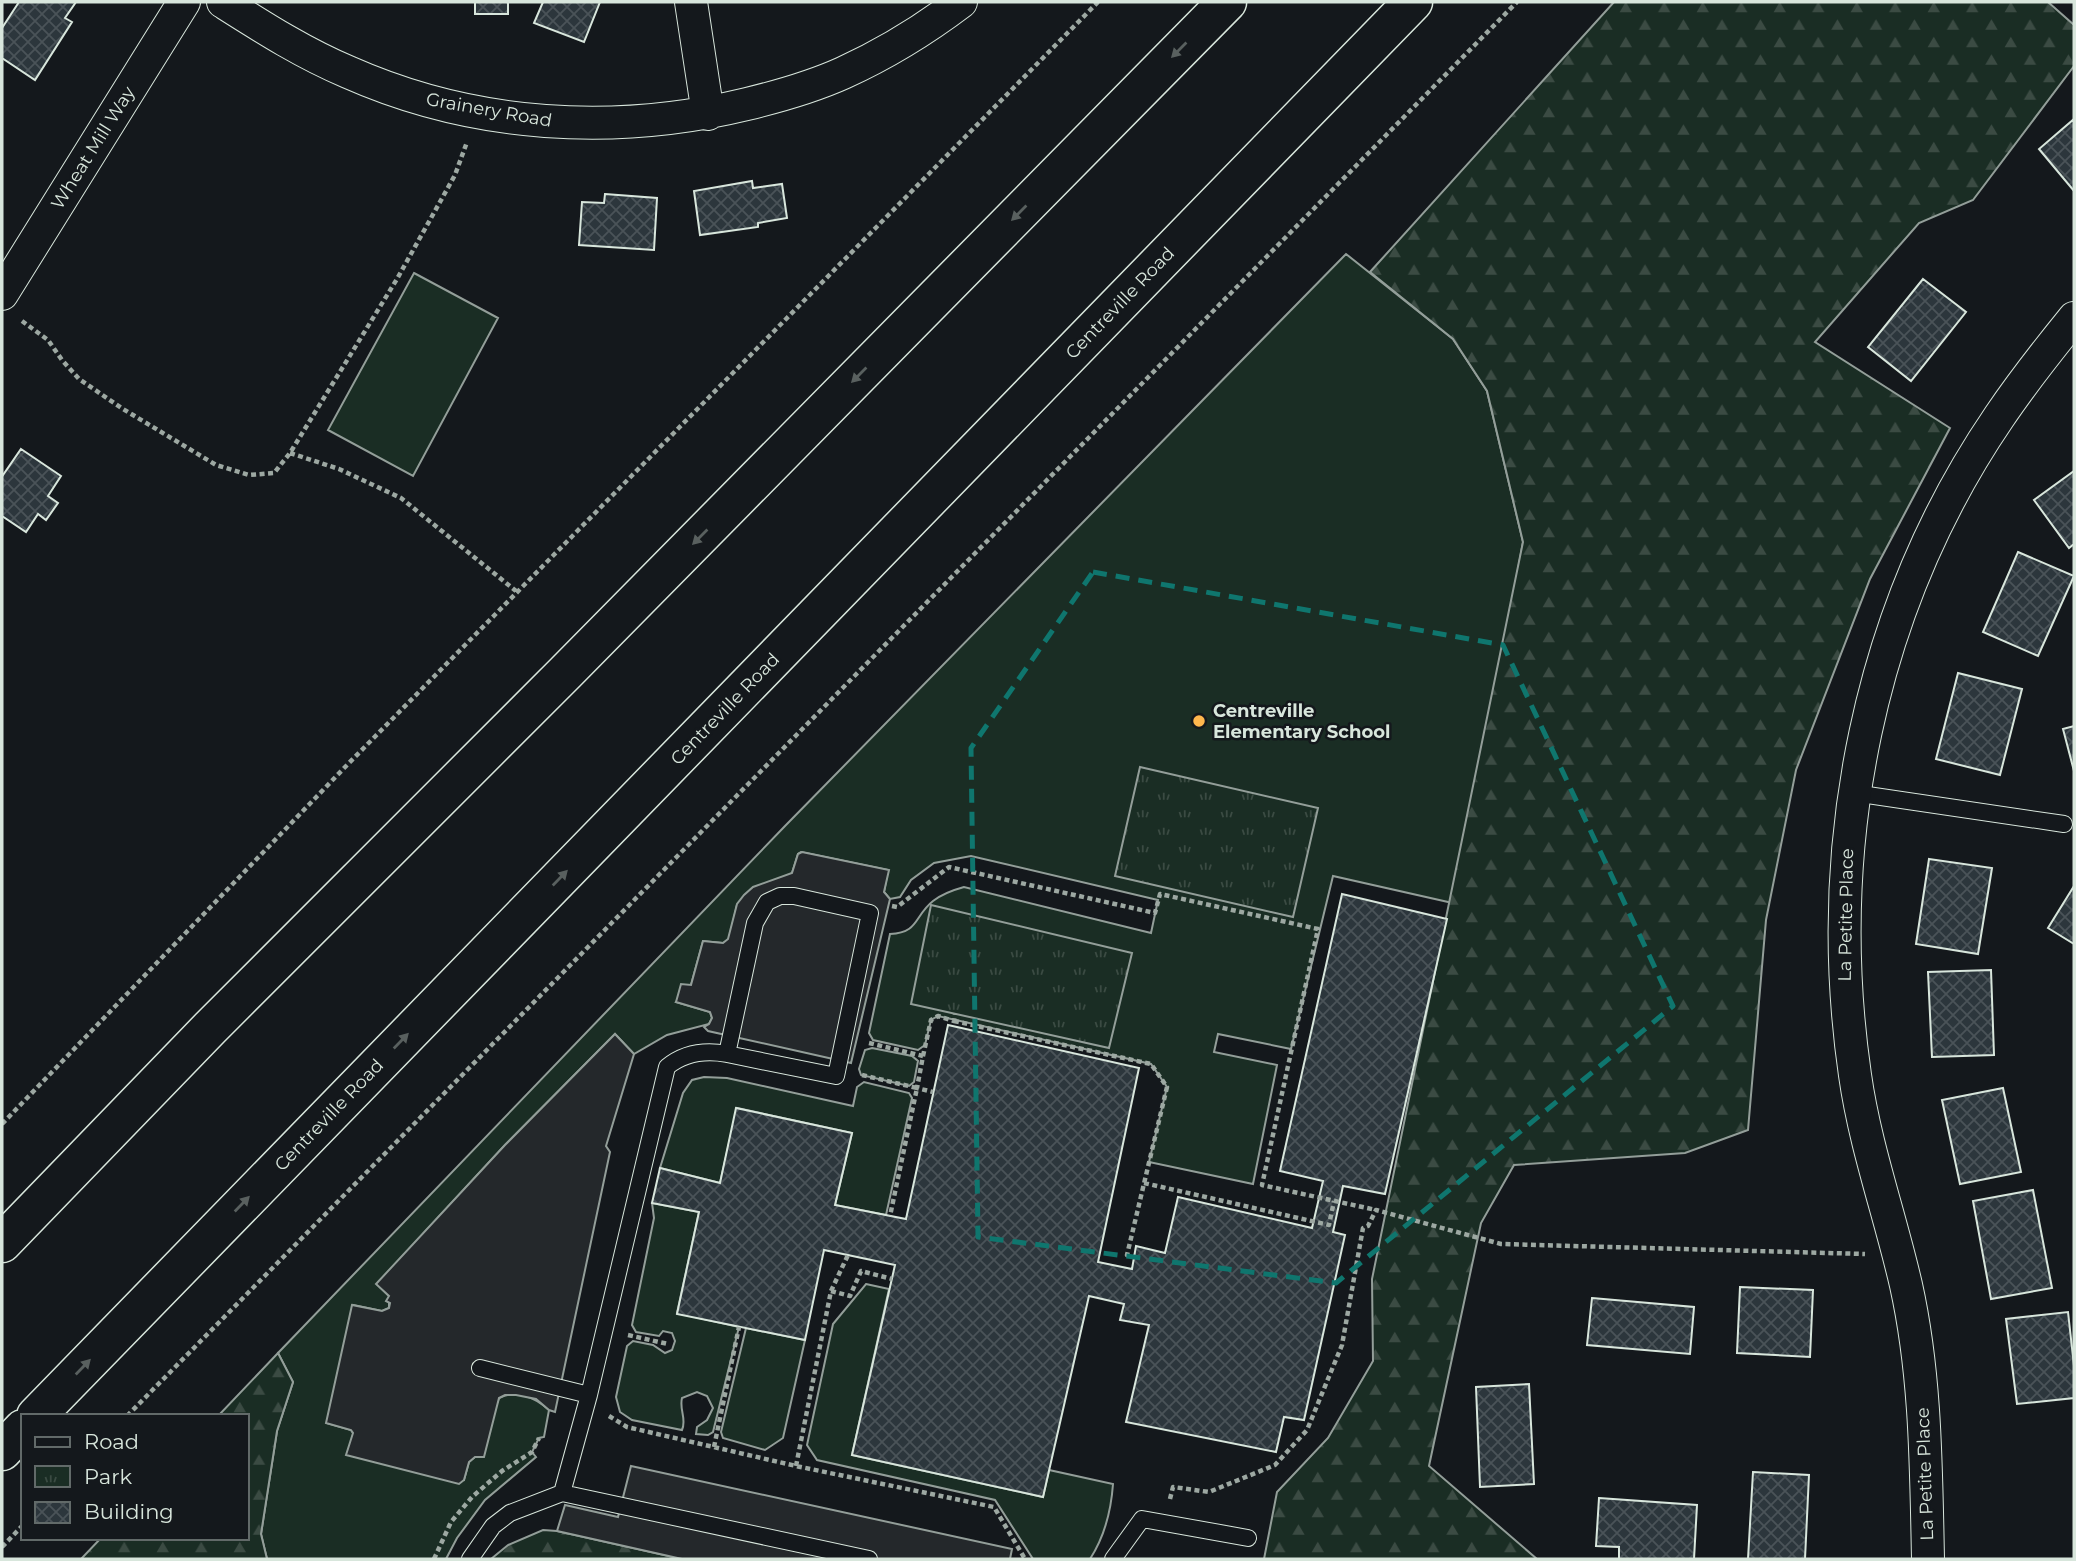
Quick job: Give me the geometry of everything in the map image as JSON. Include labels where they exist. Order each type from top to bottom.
[{"type":"highway","points":[[2,1243],[210,1028],[566,672],[1227,2]]},
{"type":"highway","name":"Centreville Road","points":[[38,1414],[1413,2]]},
{"type":"highway","points":[[2,1451],[21,1431]]},
{"type":"street","name":"Wheat Mill Way","points":[[10,307],[184,2]]},
{"type":"street","name":"Grainery Road","points":[[223,2],[296,48],[349,73],[401,92],[474,111],[526,120],[591,124],[659,121],[708,114],[790,94],[842,74],[892,49],[961,2]]},
{"type":"street","points":[[691,2],[708,114]]},
{"type":"street","name":"La Petite Place","points":[[1928,1559],[1924,1428],[1915,1336],[1906,1285],[1868,1143],[1855,1077],[1845,992],[1843,912],[1849,825],[1863,740],[1885,656],[1914,576],[1951,498],[1997,419],[2074,318]]},
{"type":"lane","points":[[1854,793],[2064,824]]},
{"type":"lane","points":[[562,1493],[589,1395],[667,1067],[677,1059],[714,1052],[727,1055],[835,1076],[870,913],[794,896],[780,896],[767,902],[755,923],[727,1055]]},
{"type":"lane","points":[[480,1367],[589,1395]]},
{"type":"lane","points":[[470,1559],[493,1526],[510,1513],[562,1493],[869,1559]]},
{"type":"lane","points":[[1114,1559],[1142,1519],[1248,1538]]},
{"type":"path","points":[[2,1124],[516,591],[1098,2]]},
{"type":"path","points":[[129,1414],[1517,2]]},
{"type":"path","points":[[10,307],[48,340],[79,379],[123,409],[216,464],[249,475],[274,473],[290,453],[397,279],[455,175],[474,111]]},
{"type":"path","points":[[290,453],[339,469],[401,498],[516,591]]},
{"type":"path","points":[[887,918],[889,905],[897,907],[948,867],[1154,913],[1160,894],[1318,929],[1262,1185],[1376,1210],[1501,1244],[1861,1255],[1895,1246]]},
{"type":"path","points":[[954,1021],[955,1014]]},
{"type":"path","points":[[890,1216],[930,1020],[938,1016],[1152,1064],[1167,1087],[1127,1255],[1134,1257]]},
{"type":"path","points":[[861,1041],[923,1056]]},
{"type":"path","points":[[855,1073],[933,1092]]},
{"type":"path","points":[[1144,1183],[1329,1224],[1334,1201]]},
{"type":"path","points":[[1166,1524],[1173,1487],[1209,1492],[1275,1465],[1307,1430],[1342,1345],[1363,1228],[1368,1226],[1376,1210]]},
{"type":"path","points":[[796,1466],[831,1291],[848,1255]]},
{"type":"path","points":[[831,1291],[850,1296],[861,1271],[892,1279]]},
{"type":"path","points":[[715,1447],[738,1326]]},
{"type":"path","points":[[624,1334],[668,1344]]},
{"type":"path","points":[[606,1410],[615,1421],[627,1427],[796,1466],[994,1507],[1025,1559]]},
{"type":"path","points":[[433,1559],[452,1522],[472,1497],[502,1471],[532,1452],[539,1438]]},
{"type":"path","points":[[2,1548],[21,1527]]},
{"type":"highlighted area","points":[[1093,572],[1503,645],[1673,1006],[1336,1283],[978,1237],[971,748]]},
{"type":"green space","points":[[1614,2],[2048,2],[2074,25],[2074,66],[1973,200],[1919,223],[1815,342],[1950,428],[1870,579],[1796,770],[1766,920],[1748,1130],[1685,1153],[1514,1165],[1481,1223],[1429,1466],[1537,1559],[1264,1559],[1277,1492],[1328,1438],[1373,1361],[1372,1279],[1523,542],[1487,391],[1453,339],[1370,272]]},
{"type":"green space","points":[[1346,254],[1453,339],[1487,391],[1523,542],[1457,904],[1333,876],[1291,1049],[1218,1034],[1214,1052],[1277,1065],[1253,1184],[1149,1162],[1167,1087],[1151,1064],[938,1016],[931,1020],[925,1045],[918,1050],[873,1040],[869,1033],[890,934],[906,931],[933,901],[944,894],[964,887],[1151,933],[1158,900],[971,856],[934,863],[911,880],[900,897],[890,899],[884,892],[888,870],[801,852],[792,873],[737,905],[729,939],[723,943],[703,941],[691,985],[676,1002],[710,1012],[712,1018],[709,1024],[667,1035],[634,1054],[615,1034],[505,1145],[377,1284],[389,1296],[389,1308],[382,1311],[353,1305],[327,1423],[351,1430],[464,1480],[469,1462],[475,1457],[499,1398],[519,1395],[538,1402],[549,1410],[544,1437],[539,1438],[532,1452],[536,1457],[485,1500],[457,1538],[446,1559],[267,1559],[261,1534],[277,1431],[293,1382],[278,1353],[785,826]]},
{"type":"green space","points":[[414,273],[498,318],[413,476],[328,430]]},
{"type":"green space","points":[[1140,767],[1318,808],[1293,917],[1115,876]]},
{"type":"green space","points":[[931,905],[1132,953],[1109,1048],[911,1004]]},
{"type":"green space","points":[[872,1048],[912,1056],[918,1061],[914,1082],[909,1086],[861,1075],[859,1069],[865,1050]]},
{"type":"green space","points":[[704,1077],[727,1078],[853,1106],[857,1087],[864,1082],[909,1093],[912,1098],[886,1215],[835,1205],[852,1133],[737,1108],[720,1183],[660,1168],[683,1093],[692,1080]]},
{"type":"green space","points":[[652,1203],[699,1212],[677,1313],[739,1327],[713,1432],[708,1435],[696,1434],[697,1427],[707,1420],[713,1408],[707,1396],[697,1392],[682,1398],[682,1430],[632,1420],[620,1412],[616,1397],[627,1346],[633,1341],[653,1345],[665,1353],[672,1350],[675,1341],[672,1333],[663,1331],[659,1336],[636,1332],[632,1325],[654,1218]]},
{"type":"green space","points":[[866,1284],[889,1289],[852,1455],[1043,1497],[1049,1470],[1113,1484],[1106,1523],[1100,1542],[1090,1559],[1033,1559],[995,1500],[817,1460],[807,1445],[833,1324]]},
{"type":"green space","points":[[746,1328],[805,1340],[783,1438],[765,1450],[723,1438],[721,1432]]},
{"type":"green space","points":[[278,1353],[293,1382],[277,1431],[261,1534],[267,1559],[81,1559],[99,1540],[248,1540],[248,1414],[220,1414]]},
{"type":"green space","points":[[543,1530],[682,1559],[491,1559],[508,1545]]},
{"type":"shaded area","points":[[802,852],[889,870],[884,892],[890,899],[851,1063],[708,1031],[704,1027],[712,1018],[710,1012],[676,1002],[681,984],[691,985],[703,941],[723,943],[728,939],[737,904],[744,895],[753,887],[792,873],[798,854]]},
{"type":"shaded area","points":[[615,1034],[634,1054],[606,1146],[610,1152],[555,1412],[536,1399],[516,1395],[499,1398],[484,1457],[475,1457],[469,1462],[464,1480],[459,1484],[346,1455],[353,1433],[351,1430],[326,1423],[352,1305],[382,1311],[389,1308],[390,1303],[386,1301],[389,1296],[376,1284],[505,1145]]},
{"type":"shaded area","points":[[631,1466],[1012,1549],[1010,1559],[682,1559],[557,1531],[565,1505],[618,1517]]},
{"type":"building","points":[[19,2],[76,2],[65,18],[72,22],[35,80],[2,58],[2,28]]},
{"type":"building","points":[[475,2],[508,2],[508,14],[475,14]]},
{"type":"building","points":[[543,2],[600,2],[584,42],[534,23]]},
{"type":"building","points":[[2074,119],[2074,191],[2039,149]]},
{"type":"building","points":[[752,181],[753,188],[782,184],[787,218],[758,223],[758,227],[700,235],[694,191]]},
{"type":"building","points":[[605,194],[657,198],[654,250],[579,245],[582,202],[604,203]]},
{"type":"building","points":[[1923,279],[1966,312],[1911,381],[1868,347]]},
{"type":"building","points":[[21,449],[61,476],[48,496],[58,503],[46,520],[38,514],[26,532],[2,516],[2,473],[3,475]]},
{"type":"building","points":[[2074,471],[2074,544],[2069,548],[2034,500]]},
{"type":"building","points":[[2018,552],[2074,576],[2038,656],[1983,632]]},
{"type":"building","points":[[1958,673],[2022,689],[2000,775],[1936,759]]},
{"type":"building","points":[[2074,726],[2074,771],[2063,729]]},
{"type":"building","points":[[1929,859],[1992,868],[1978,954],[1916,944]]},
{"type":"building","points":[[2074,886],[2074,944],[2048,928]]},
{"type":"building","points":[[1342,894],[1447,919],[1385,1194],[1343,1186],[1333,1232],[1345,1235],[1304,1420],[1284,1417],[1276,1452],[1126,1422],[1149,1325],[1120,1320],[1124,1304],[1089,1296],[1043,1497],[852,1455],[895,1265],[824,1250],[805,1340],[677,1314],[699,1212],[652,1203],[660,1168],[720,1183],[736,1108],[852,1133],[835,1205],[906,1219],[948,1025],[1139,1068],[1098,1262],[1132,1269],[1136,1246],[1165,1253],[1178,1197],[1312,1228],[1323,1181],[1280,1171]]},
{"type":"building","points":[[1991,970],[1994,1055],[1932,1057],[1928,972]]},
{"type":"building","points":[[2003,1088],[2021,1172],[1960,1184],[1942,1100]]},
{"type":"building","points":[[2033,1190],[2052,1288],[1991,1299],[1973,1201]]},
{"type":"building","points":[[1740,1287],[1813,1290],[1810,1357],[1737,1353]]},
{"type":"building","points":[[1592,1298],[1694,1307],[1690,1354],[1587,1345]]},
{"type":"building","points":[[2068,1312],[2074,1366],[2074,1398],[2017,1404],[2006,1319]]},
{"type":"building","points":[[1529,1384],[1534,1484],[1480,1487],[1476,1387]]},
{"type":"building","points":[[1753,1472],[1809,1475],[1805,1559],[1748,1559]]},
{"type":"building","points":[[1599,1498],[1697,1505],[1694,1559],[1619,1559],[1619,1547],[1596,1546]]},
{"type":"place","name":"Centreville Elementary School","points":[[1199,721]]}]
